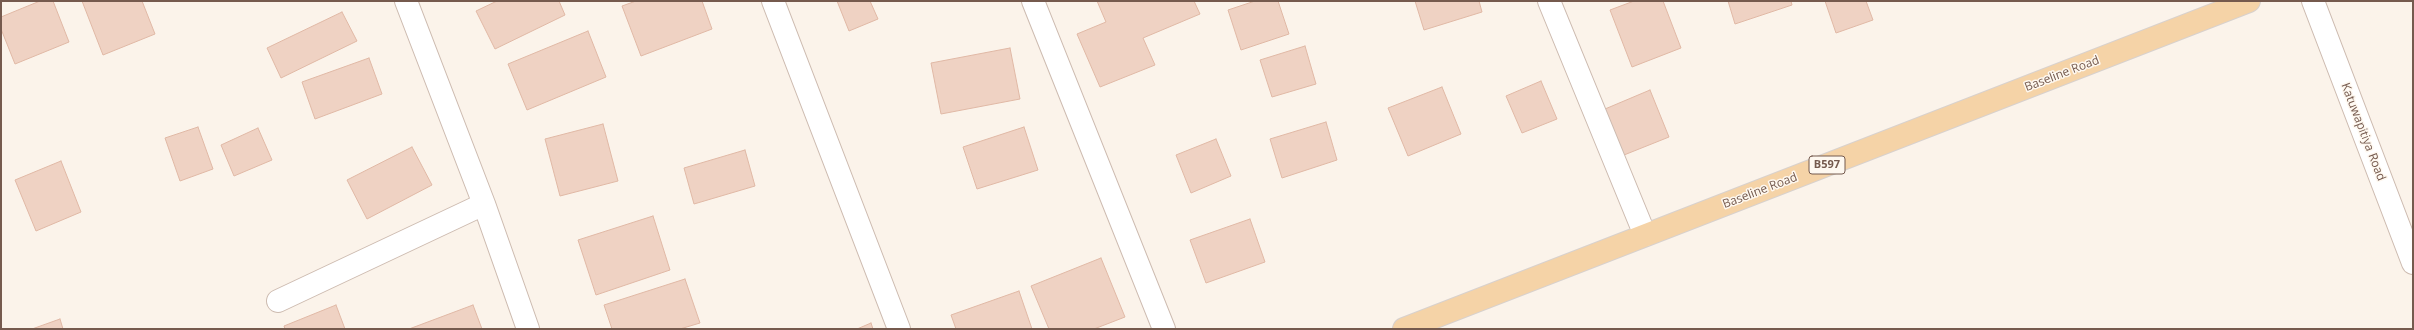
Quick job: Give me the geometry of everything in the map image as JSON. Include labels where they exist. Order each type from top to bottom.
[{"type":"main road","name":"Baseline Road","points":[[1404,329],[2249,1]]},
{"type":"street","points":[[406,1],[484,204],[528,329]]},
{"type":"street","points":[[774,1],[899,329]]},
{"type":"street","points":[[1033,1],[1164,329]]},
{"type":"street","points":[[1549,1],[1645,236]]},
{"type":"street","name":"Katuwapitiya Road","points":[[2313,1],[2413,263]]},
{"type":"street","points":[[278,302],[484,204]]},
{"type":"building","points":[[40,1],[53,1],[69,42],[15,64],[1,29],[1,17]]},
{"type":"building","points":[[82,1],[142,1],[155,34],[103,55]]},
{"type":"building","points":[[497,1],[559,1],[565,15],[495,49],[476,11]]},
{"type":"building","points":[[636,1],[702,1],[712,29],[641,56],[622,6]]},
{"type":"building","points":[[837,1],[870,1],[878,19],[849,31]]},
{"type":"building","points":[[1097,1],[1194,1],[1200,14],[1143,38],[1155,65],[1100,87],[1077,34],[1106,22]]},
{"type":"building","points":[[1255,1],[1278,1],[1289,34],[1241,50],[1228,10]]},
{"type":"building","points":[[1415,1],[1479,1],[1482,12],[1424,30]]},
{"type":"building","points":[[1634,1],[1663,1],[1681,48],[1632,67],[1610,10]]},
{"type":"building","points":[[1728,1],[1791,1],[1792,5],[1735,24]]},
{"type":"building","points":[[1825,1],[1866,1],[1873,20],[1836,33]]},
{"type":"building","points":[[342,12],[357,41],[281,78],[267,48]]},
{"type":"building","points":[[588,31],[606,77],[527,110],[508,64]]},
{"type":"building","points":[[1305,46],[1316,84],[1272,97],[1260,60]]},
{"type":"building","points":[[1010,48],[1020,99],[941,114],[931,63]]},
{"type":"building","points":[[369,58],[382,94],[315,119],[302,82]]},
{"type":"building","points":[[1541,81],[1557,119],[1522,133],[1506,96]]},
{"type":"building","points":[[1442,87],[1461,134],[1408,156],[1388,108]]},
{"type":"building","points":[[1650,90],[1669,137],[1624,155],[1605,109]]},
{"type":"building","points":[[1326,122],[1337,160],[1282,178],[1270,139]]},
{"type":"building","points":[[603,124],[618,181],[560,196],[545,139]]},
{"type":"building","points":[[198,127],[213,169],[180,181],[165,138]]},
{"type":"building","points":[[1024,127],[1038,170],[977,189],[963,147]]},
{"type":"building","points":[[258,128],[272,160],[234,176],[221,145]]},
{"type":"building","points":[[1216,139],[1231,176],[1191,193],[1176,155]]},
{"type":"building","points":[[412,147],[432,185],[367,219],[347,180]]},
{"type":"building","points":[[745,150],[755,186],[694,204],[684,168]]},
{"type":"building","points":[[61,161],[81,212],[36,231],[15,180]]},
{"type":"building","points":[[653,216],[670,270],[596,295],[578,240]]},
{"type":"building","points":[[1250,219],[1265,262],[1206,283],[1190,240]]},
{"type":"building","points":[[1101,258],[1125,317],[1094,329],[1049,329],[1031,286]]},
{"type":"building","points":[[685,279],[700,323],[680,329],[612,329],[604,305]]},
{"type":"building","points":[[1019,291],[1032,329],[956,329],[951,315]]},
{"type":"building","points":[[336,305],[345,329],[285,329],[284,326]]},
{"type":"building","points":[[473,305],[482,329],[409,329]]},
{"type":"building","points":[[60,319],[63,329],[32,329]]},
{"type":"building","points":[[871,323],[873,329],[857,329]]}]
